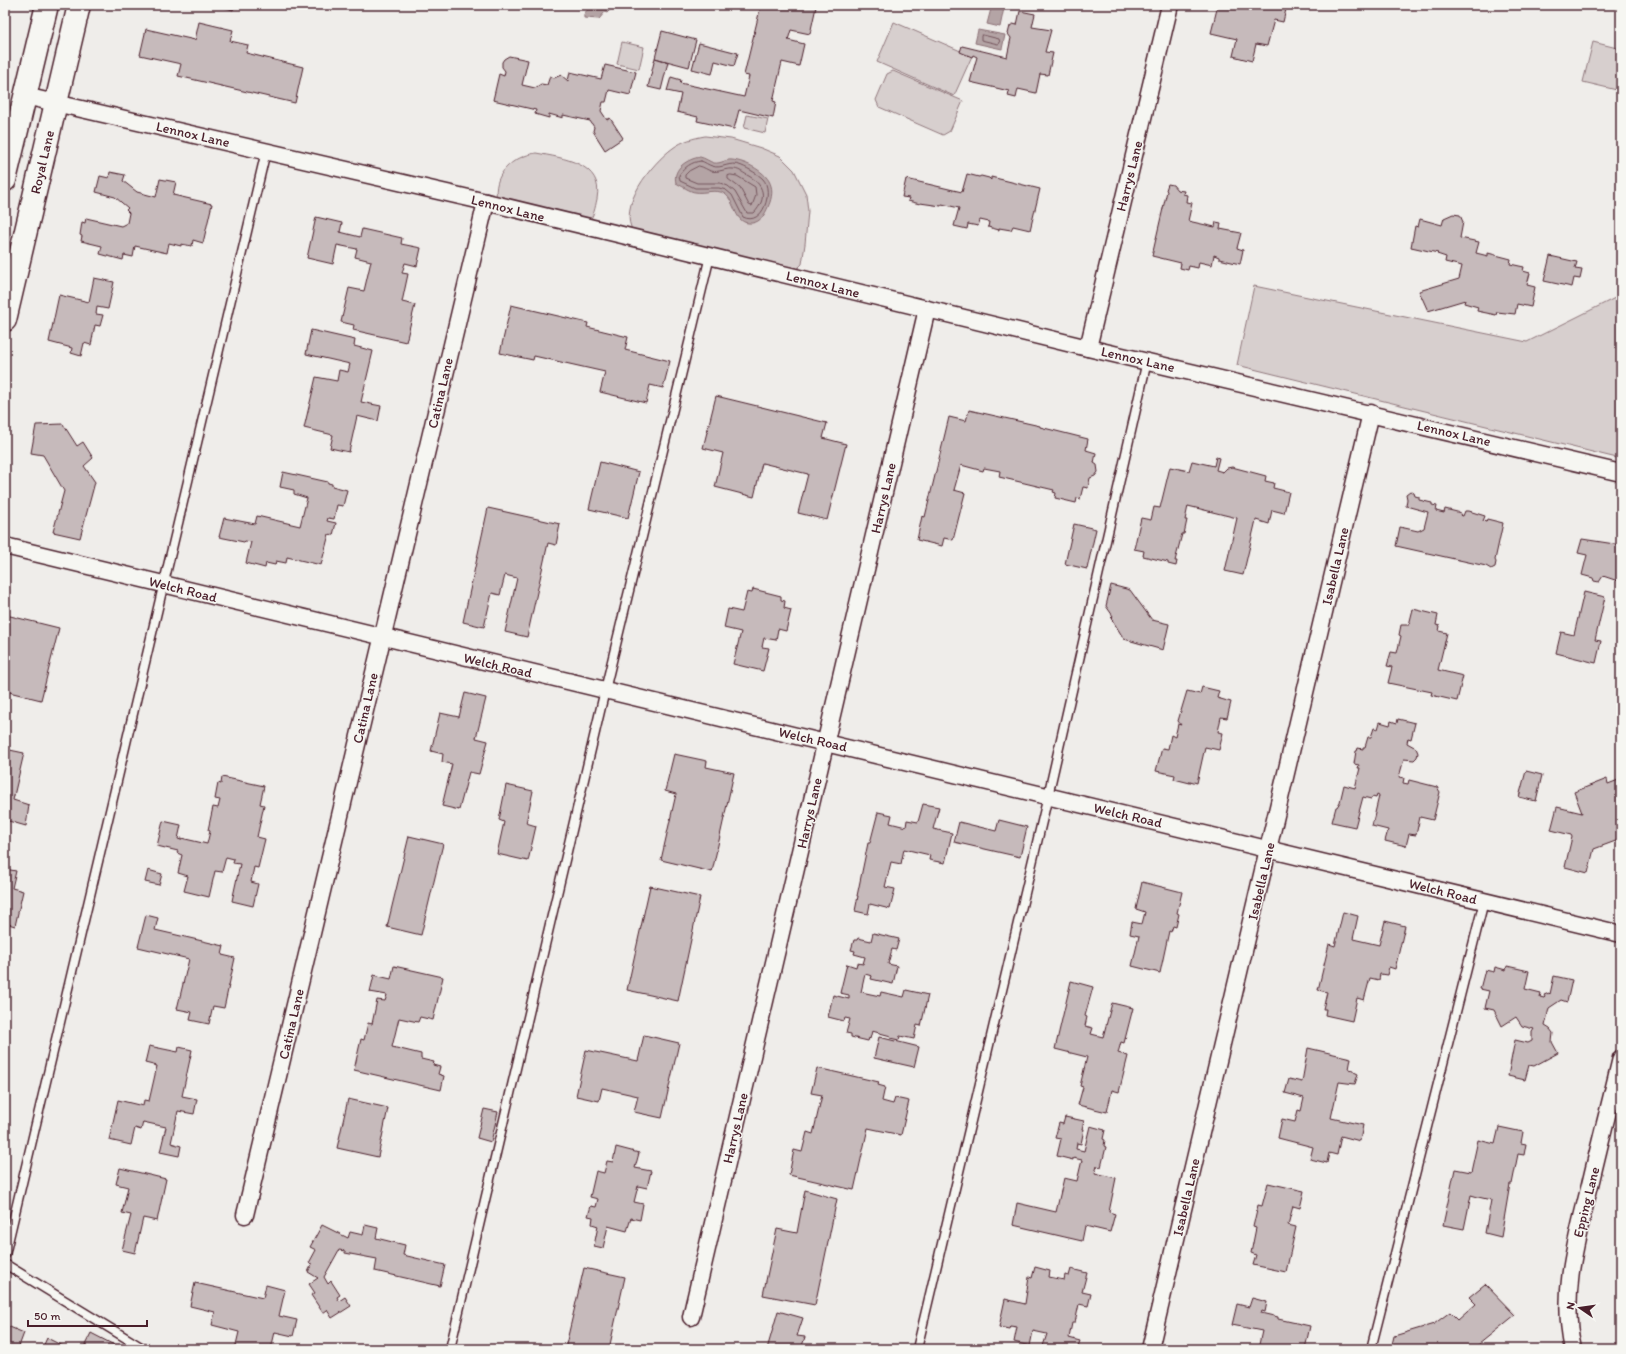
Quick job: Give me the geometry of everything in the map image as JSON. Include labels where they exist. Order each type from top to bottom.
[{"type":"main road","points":[[5,180],[47,5]]},
{"type":"main road","name":"Royal Lane","points":[[5,320],[79,5]]},
{"type":"street","name":"Harrys Lane","points":[[1088,348],[1170,5]]},
{"type":"street","name":"Lennox Lane","points":[[25,96],[486,202],[1088,348],[1621,473]]},
{"type":"street","name":"Catina Lane","points":[[245,1215],[486,202]]},
{"type":"street","name":"Harrys Lane","points":[[691,1317],[927,309]]},
{"type":"street","name":"Isabella Lane","points":[[1150,1349],[1371,414]]},
{"type":"street","name":"Welch Road","points":[[5,546],[1268,848],[1621,934]]},
{"type":"street","name":"Epping Lane","points":[[1573,1349],[1568,1312],[1568,1282],[1575,1247],[1621,1058]]},
{"type":"lane","points":[[5,1255],[266,151]]},
{"type":"lane","points":[[450,1349],[605,690],[710,256]]},
{"type":"lane","points":[[917,1349],[1048,796],[1147,361]]},
{"type":"lane","points":[[1371,1349],[1484,900]]},
{"type":"lane","points":[[5,1264],[144,1349]]},
{"type":"shaded area","points":[[894,22],[972,56],[954,96],[877,62]]},
{"type":"shaded area","points":[[622,42],[644,47],[639,69],[617,64]]},
{"type":"shaded area","points":[[1593,42],[1621,49],[1621,91],[1583,82]]},
{"type":"shaded area","points":[[893,71],[963,101],[950,131],[943,135],[879,107],[876,100],[887,74]]},
{"type":"shaded area","points":[[747,115],[768,119],[765,133],[744,128]]},
{"type":"shaded area","points":[[705,136],[731,139],[761,148],[780,156],[794,170],[806,194],[808,211],[802,264],[798,268],[754,263],[634,233],[630,222],[630,211],[633,199],[639,186],[647,175],[665,155],[680,143]]},
{"type":"shaded area","points":[[536,153],[558,157],[579,164],[588,170],[594,177],[597,187],[597,199],[589,222],[497,200],[496,191],[498,182],[506,168],[519,158]]},
{"type":"shaded area","points":[[1254,286],[1527,342],[1621,295],[1621,459],[1237,365]]},
{"type":"water","points":[[593,5],[610,5],[611,9],[607,13],[605,12],[599,19],[584,18],[585,12]]},
{"type":"water","points":[[992,5],[1002,5],[1004,8],[1000,27],[987,24]]},
{"type":"water","points":[[978,30],[1005,35],[1002,49],[975,43]]},
{"type":"water","points":[[700,157],[714,163],[730,160],[737,161],[749,165],[761,172],[769,181],[772,188],[770,202],[764,215],[755,222],[746,223],[738,217],[729,198],[725,194],[718,191],[693,192],[676,183],[676,173],[682,165]]},
{"type":"building","points":[[217,5],[235,5],[233,10]]},
{"type":"building","points":[[761,5],[807,5],[816,7],[810,34],[791,30],[788,40],[804,44],[799,66],[782,62],[773,101],[776,102],[773,118],[739,110],[734,129],[697,121],[698,117],[677,112],[681,94],[667,91],[671,77],[681,80],[680,83],[744,97],[749,76],[744,75]]},
{"type":"building","points":[[1218,5],[1287,5],[1283,22],[1274,20],[1267,46],[1256,44],[1252,61],[1233,56],[1237,39],[1211,33]]},
{"type":"building","points":[[1020,11],[1035,14],[1032,27],[1051,30],[1045,52],[1053,53],[1048,75],[1040,74],[1036,93],[1018,89],[1016,98],[1008,96],[1009,91],[970,82],[977,57],[973,55],[972,57],[960,52],[962,46],[1007,57],[1011,38],[1008,34],[1010,26],[1013,24],[1017,25]]},
{"type":"building","points":[[199,22],[233,30],[230,41],[248,45],[246,53],[303,67],[295,103],[178,76],[181,64],[140,55],[146,29],[195,40]]},
{"type":"building","points":[[662,31],[696,40],[689,67],[655,58]]},
{"type":"building","points":[[699,43],[738,53],[734,66],[715,61],[712,74],[692,69]]},
{"type":"building","points":[[509,56],[528,60],[522,85],[535,88],[541,84],[547,85],[550,76],[554,78],[561,75],[568,81],[570,72],[601,79],[605,65],[636,72],[630,95],[609,90],[606,102],[603,102],[601,111],[607,120],[610,118],[623,138],[605,150],[593,131],[594,127],[590,121],[563,115],[563,118],[549,114],[549,118],[535,114],[536,110],[493,100],[499,74],[504,76],[505,71],[502,67],[502,62]]},
{"type":"building","points":[[655,58],[668,62],[661,90],[648,87]]},
{"type":"building","points":[[110,172],[125,175],[123,181],[137,192],[156,197],[160,179],[176,182],[173,195],[212,204],[203,243],[193,240],[192,246],[181,244],[181,246],[169,243],[167,253],[135,246],[133,257],[124,255],[123,260],[100,254],[102,246],[81,241],[82,236],[80,235],[82,222],[85,223],[86,218],[121,226],[127,223],[129,213],[126,210],[128,208],[115,197],[96,192],[100,176],[109,178]]},
{"type":"building","points":[[967,174],[989,178],[991,180],[991,177],[1040,189],[1030,230],[1013,226],[1011,230],[999,228],[999,230],[988,227],[989,222],[980,220],[978,226],[968,224],[967,229],[954,226],[959,208],[942,204],[941,206],[920,204],[908,201],[909,198],[902,197],[906,179],[962,192]]},
{"type":"building","points":[[1168,184],[1173,185],[1177,190],[1184,191],[1183,194],[1187,195],[1186,202],[1192,203],[1188,221],[1215,227],[1216,222],[1221,223],[1220,229],[1241,233],[1237,248],[1243,250],[1240,264],[1219,259],[1219,257],[1214,255],[1212,265],[1199,262],[1198,268],[1189,266],[1188,270],[1180,268],[1181,263],[1152,256]]},
{"type":"building","points":[[1453,214],[1460,215],[1463,222],[1460,238],[1479,242],[1476,253],[1488,256],[1488,253],[1511,259],[1510,264],[1524,267],[1523,271],[1530,273],[1527,285],[1535,287],[1531,307],[1517,304],[1515,314],[1497,312],[1496,315],[1477,311],[1478,307],[1464,303],[1465,300],[1428,311],[1419,291],[1459,279],[1462,266],[1445,262],[1446,257],[1437,254],[1438,253],[1411,247],[1415,226],[1418,227],[1420,219],[1442,225],[1444,218]]},
{"type":"building","points":[[316,217],[342,223],[340,232],[360,237],[362,229],[402,238],[401,244],[421,248],[417,266],[405,263],[402,273],[408,274],[402,302],[415,305],[406,342],[353,330],[354,325],[341,322],[349,288],[364,291],[371,261],[355,257],[357,249],[337,245],[333,264],[307,258]]},
{"type":"building","points":[[1550,256],[1577,262],[1575,269],[1582,270],[1580,279],[1574,278],[1572,287],[1544,281]]},
{"type":"building","points":[[94,278],[114,282],[108,309],[97,307],[96,314],[103,315],[100,326],[95,325],[91,345],[84,343],[81,356],[71,353],[72,348],[49,342],[59,295],[89,302]]},
{"type":"building","points":[[511,305],[588,323],[587,327],[628,337],[625,350],[670,361],[663,388],[650,385],[646,403],[600,392],[605,372],[534,356],[533,360],[500,353]]},
{"type":"building","points":[[311,330],[355,340],[354,346],[373,351],[361,402],[381,406],[378,421],[357,416],[349,452],[330,448],[333,435],[304,428],[316,377],[337,381],[339,370],[348,372],[350,364],[306,354]]},
{"type":"building","points":[[716,396],[827,423],[823,438],[846,444],[827,520],[798,513],[808,474],[762,463],[754,497],[715,487],[723,453],[703,448]]},
{"type":"building","points":[[969,410],[1040,426],[1088,439],[1086,450],[1096,453],[1094,463],[1097,465],[1098,472],[1095,476],[1090,478],[1088,488],[1083,487],[1080,499],[1077,498],[1076,503],[1055,498],[1056,493],[1053,492],[1054,490],[999,477],[1000,471],[984,468],[983,471],[961,465],[954,490],[965,493],[953,540],[944,538],[942,546],[917,540],[922,516],[925,517],[949,417],[966,421]]},
{"type":"building","points":[[63,424],[77,446],[83,442],[93,458],[84,466],[95,482],[80,538],[53,532],[64,491],[43,455],[31,453],[36,425]]},
{"type":"building","points":[[1216,457],[1219,458],[1216,470],[1223,472],[1227,468],[1232,467],[1266,476],[1265,481],[1274,483],[1273,488],[1289,492],[1284,513],[1272,510],[1269,524],[1256,520],[1243,575],[1225,571],[1237,518],[1188,506],[1184,534],[1182,534],[1175,561],[1177,561],[1176,566],[1168,564],[1168,562],[1143,556],[1144,551],[1134,549],[1141,518],[1151,520],[1154,507],[1160,508],[1170,467],[1189,471],[1192,461],[1214,466]]},
{"type":"building","points":[[600,462],[639,472],[628,518],[589,509]]},
{"type":"building","points":[[283,472],[328,482],[332,484],[332,486],[347,490],[343,506],[337,505],[334,519],[328,518],[327,521],[336,523],[333,535],[329,534],[321,565],[287,557],[286,563],[276,561],[275,565],[266,563],[265,568],[246,563],[251,542],[219,537],[224,518],[255,524],[257,516],[300,526],[307,498],[294,494],[294,490],[280,487]]},
{"type":"building","points":[[1410,491],[1414,493],[1415,496],[1419,497],[1419,500],[1432,503],[1432,505],[1437,506],[1436,511],[1444,513],[1445,509],[1461,513],[1460,515],[1463,516],[1465,511],[1469,511],[1485,516],[1483,521],[1486,522],[1487,519],[1503,523],[1495,560],[1495,567],[1491,569],[1486,566],[1396,546],[1400,527],[1418,531],[1424,528],[1428,512],[1406,506],[1406,494]]},
{"type":"building","points":[[488,508],[560,524],[556,545],[548,543],[527,637],[505,632],[517,578],[505,575],[500,595],[492,593],[484,627],[463,622]]},
{"type":"building","points":[[1074,524],[1096,529],[1087,569],[1065,564]]},
{"type":"building","points":[[1582,539],[1621,545],[1621,582],[1603,576],[1599,582],[1594,581],[1593,578],[1582,575],[1587,555],[1578,553]]},
{"type":"building","points":[[1111,585],[1130,590],[1152,620],[1169,624],[1163,650],[1124,639],[1111,618],[1113,616],[1106,606]]},
{"type":"building","points":[[753,589],[781,596],[781,600],[785,601],[784,608],[791,610],[786,631],[778,629],[776,640],[764,638],[762,647],[769,648],[763,671],[733,664],[741,632],[724,628],[728,609],[742,612],[747,592],[752,593]]},
{"type":"building","points":[[1584,592],[1605,597],[1595,640],[1601,641],[1596,663],[1556,653],[1561,632],[1574,635]]},
{"type":"building","points":[[1413,609],[1438,615],[1436,625],[1440,626],[1439,631],[1447,633],[1438,670],[1463,676],[1457,701],[1431,695],[1432,692],[1388,683],[1392,667],[1387,666],[1391,652],[1397,653],[1401,636],[1399,635],[1401,625],[1409,625]]},
{"type":"building","points":[[6,615],[59,628],[41,700],[5,691]]},
{"type":"building","points":[[1202,687],[1219,691],[1217,698],[1231,702],[1227,718],[1221,717],[1218,732],[1223,733],[1219,750],[1205,747],[1197,783],[1190,781],[1190,783],[1174,779],[1175,775],[1156,771],[1162,748],[1168,749],[1171,735],[1175,737],[1178,724],[1181,725],[1178,721],[1187,691],[1200,694]]},
{"type":"building","points":[[465,693],[486,698],[476,738],[488,741],[479,774],[469,772],[459,810],[442,806],[452,764],[442,762],[443,754],[431,751],[440,713],[459,717]]},
{"type":"building","points":[[1398,719],[1415,723],[1411,739],[1408,738],[1407,743],[1416,748],[1418,753],[1414,760],[1404,759],[1399,777],[1404,778],[1403,783],[1408,784],[1409,780],[1437,787],[1440,792],[1433,820],[1420,817],[1416,835],[1409,834],[1406,846],[1385,841],[1388,830],[1372,826],[1379,796],[1377,795],[1376,798],[1372,797],[1371,799],[1363,797],[1355,827],[1332,822],[1336,807],[1340,802],[1344,785],[1355,788],[1360,768],[1358,768],[1359,765],[1354,764],[1356,751],[1358,748],[1363,749],[1363,747],[1365,747],[1368,737],[1371,737],[1374,728],[1378,729],[1380,722],[1390,725],[1391,721],[1397,723]]},
{"type":"building","points":[[5,749],[24,753],[13,800],[29,805],[26,826],[5,820]]},
{"type":"building","points":[[674,754],[707,761],[706,767],[734,773],[712,872],[661,860],[676,794],[665,791]]},
{"type":"building","points":[[1526,771],[1542,775],[1536,801],[1519,797]]},
{"type":"building","points":[[222,777],[264,786],[260,804],[264,805],[257,837],[265,839],[258,868],[254,867],[251,882],[258,884],[253,906],[232,901],[240,864],[233,863],[234,859],[226,857],[222,872],[215,871],[209,897],[184,891],[188,876],[178,873],[182,855],[177,853],[178,851],[157,846],[163,821],[181,825],[178,839],[181,840],[181,838],[207,844],[210,831],[208,830],[213,807],[218,808],[220,800],[215,799],[218,783],[221,784]]},
{"type":"building","points":[[1607,779],[1608,784],[1621,779],[1621,839],[1594,849],[1588,873],[1565,867],[1572,837],[1571,835],[1551,830],[1557,807],[1582,813],[1574,792]]},
{"type":"building","points":[[506,785],[533,791],[526,823],[536,826],[528,861],[497,854],[504,822],[499,820]]},
{"type":"building","points":[[923,804],[939,807],[933,829],[952,833],[945,863],[929,860],[930,855],[904,849],[901,864],[891,862],[885,887],[895,889],[890,909],[870,904],[868,914],[855,911],[868,843],[870,843],[878,812],[892,815],[890,823],[906,827],[907,820],[918,822]]},
{"type":"building","points":[[999,820],[1027,827],[1020,857],[954,842],[959,822],[996,831]]},
{"type":"building","points":[[409,836],[443,844],[421,935],[387,927]]},
{"type":"building","points":[[5,869],[16,871],[12,888],[23,891],[15,926],[5,923]]},
{"type":"building","points":[[148,870],[162,874],[159,885],[145,882]]},
{"type":"building","points":[[1142,882],[1182,892],[1177,913],[1179,914],[1176,927],[1173,926],[1171,932],[1169,931],[1160,973],[1132,966],[1139,936],[1130,934],[1132,922],[1142,924],[1145,912],[1136,909]]},
{"type":"building","points":[[650,886],[700,897],[678,1001],[627,990]]},
{"type":"building","points":[[1343,912],[1358,916],[1353,939],[1379,945],[1385,921],[1405,926],[1395,969],[1389,967],[1387,975],[1380,974],[1379,980],[1370,978],[1364,1000],[1357,998],[1352,1021],[1325,1015],[1326,1009],[1323,1009],[1327,992],[1318,990],[1329,944],[1335,946]]},
{"type":"building","points":[[146,915],[158,918],[155,930],[224,946],[222,955],[235,958],[224,1008],[213,1006],[209,1024],[190,1020],[192,1012],[177,1009],[189,959],[138,947]]},
{"type":"building","points":[[873,933],[899,939],[896,950],[892,949],[888,964],[897,966],[893,984],[871,979],[872,976],[865,974],[861,992],[880,996],[881,992],[904,997],[906,990],[928,995],[921,1026],[917,1025],[914,1039],[900,1036],[899,1040],[890,1038],[891,1036],[872,1031],[868,1041],[851,1037],[851,1034],[846,1033],[850,1019],[845,1018],[844,1021],[828,1017],[833,995],[849,999],[849,995],[840,993],[847,964],[856,967],[857,963],[863,964],[865,957],[854,954],[855,951],[851,950],[854,940],[857,940],[858,938],[871,941]]},
{"type":"building","points":[[394,966],[443,977],[433,1020],[420,1017],[418,1022],[399,1018],[392,1047],[421,1054],[421,1059],[434,1062],[433,1065],[440,1067],[438,1074],[444,1076],[441,1090],[354,1070],[361,1039],[364,1040],[368,1023],[372,1024],[377,1000],[385,1001],[387,995],[370,992],[374,975],[391,979]]},
{"type":"building","points":[[1507,966],[1529,971],[1525,989],[1541,993],[1540,997],[1544,998],[1544,995],[1550,994],[1554,976],[1572,980],[1567,1002],[1561,1000],[1549,1008],[1545,1026],[1553,1033],[1552,1042],[1558,1053],[1534,1066],[1529,1065],[1525,1080],[1508,1076],[1515,1040],[1528,1043],[1532,1041],[1532,1032],[1534,1029],[1522,1026],[1516,1017],[1502,1026],[1494,1010],[1485,1008],[1489,991],[1480,989],[1485,970],[1494,972],[1495,967],[1506,970]]},
{"type":"building","points":[[1071,981],[1093,987],[1085,1016],[1087,1017],[1085,1026],[1093,1028],[1091,1034],[1103,1037],[1112,1003],[1133,1008],[1124,1043],[1121,1042],[1118,1053],[1128,1056],[1119,1092],[1112,1090],[1107,1112],[1078,1105],[1083,1087],[1080,1086],[1087,1057],[1055,1049]]},
{"type":"building","points":[[644,1035],[679,1043],[662,1118],[634,1112],[638,1096],[602,1088],[599,1101],[576,1096],[586,1050],[638,1061]]},
{"type":"building","points":[[879,1037],[919,1047],[914,1067],[874,1058]]},
{"type":"building","points":[[149,1046],[178,1052],[179,1047],[192,1050],[182,1096],[197,1099],[194,1114],[178,1111],[171,1143],[181,1146],[179,1156],[160,1152],[166,1127],[143,1122],[141,1130],[135,1128],[131,1145],[109,1140],[118,1100],[143,1106],[144,1100],[149,1101],[157,1066],[145,1063]]},
{"type":"building","points":[[1308,1048],[1351,1058],[1349,1069],[1354,1070],[1354,1072],[1358,1074],[1355,1084],[1339,1082],[1331,1118],[1363,1125],[1360,1141],[1341,1136],[1337,1155],[1329,1153],[1327,1163],[1310,1159],[1313,1147],[1278,1138],[1282,1119],[1295,1122],[1298,1110],[1301,1111],[1304,1098],[1285,1093],[1289,1079],[1302,1082]]},
{"type":"building","points":[[817,1068],[879,1082],[878,1085],[885,1087],[882,1101],[893,1104],[895,1098],[909,1101],[901,1135],[868,1128],[854,1190],[789,1175],[794,1150],[802,1152],[807,1132],[813,1134],[822,1095],[811,1093]]},
{"type":"building","points":[[348,1099],[388,1108],[378,1157],[337,1148]]},
{"type":"building","points":[[484,1109],[498,1112],[491,1142],[477,1138]]},
{"type":"building","points":[[1065,1117],[1084,1121],[1081,1144],[1077,1143],[1076,1149],[1084,1151],[1090,1126],[1105,1130],[1103,1139],[1105,1140],[1104,1146],[1106,1147],[1101,1167],[1097,1166],[1095,1173],[1116,1178],[1109,1212],[1115,1214],[1110,1232],[1085,1226],[1082,1241],[1013,1225],[1017,1203],[1056,1212],[1064,1178],[1077,1181],[1082,1160],[1073,1158],[1073,1160],[1057,1156],[1061,1139],[1055,1138],[1059,1123],[1063,1124]]},
{"type":"building","points":[[1499,1127],[1523,1132],[1521,1143],[1526,1144],[1524,1155],[1518,1154],[1512,1184],[1510,1184],[1501,1237],[1485,1233],[1491,1200],[1471,1195],[1464,1229],[1443,1225],[1455,1169],[1471,1172],[1478,1140],[1495,1144]]},
{"type":"building","points":[[616,1147],[639,1153],[635,1168],[651,1171],[647,1188],[638,1186],[634,1202],[643,1204],[640,1220],[631,1218],[627,1231],[608,1226],[603,1248],[594,1246],[598,1226],[592,1224],[593,1217],[588,1216],[591,1206],[596,1207],[598,1199],[590,1197],[596,1171],[604,1173],[607,1161],[613,1162]]},
{"type":"building","points":[[120,1168],[166,1179],[157,1221],[143,1218],[135,1253],[122,1250],[131,1215],[122,1213],[128,1187],[116,1184]]},
{"type":"building","points":[[1268,1183],[1304,1191],[1300,1208],[1293,1206],[1288,1225],[1296,1227],[1286,1272],[1253,1265],[1256,1255],[1251,1253],[1256,1228],[1253,1227],[1258,1205],[1262,1206]]},
{"type":"building","points":[[805,1190],[837,1199],[815,1305],[763,1295],[777,1229],[797,1233]]},
{"type":"building","points":[[322,1225],[348,1238],[350,1232],[363,1235],[365,1225],[378,1228],[376,1238],[405,1245],[403,1255],[445,1265],[440,1286],[375,1271],[377,1259],[345,1253],[345,1251],[339,1250],[324,1277],[328,1284],[331,1281],[340,1295],[337,1297],[339,1301],[345,1297],[351,1306],[332,1318],[327,1310],[323,1313],[311,1295],[315,1293],[309,1284],[318,1278],[308,1272],[312,1264],[309,1263],[316,1250],[310,1247]]},
{"type":"building","points":[[1035,1267],[1050,1271],[1049,1277],[1064,1280],[1065,1275],[1069,1276],[1071,1269],[1087,1273],[1082,1292],[1091,1294],[1088,1306],[1079,1304],[1075,1323],[1072,1323],[1069,1338],[1080,1341],[1077,1349],[1050,1349],[1043,1346],[1047,1334],[1033,1331],[1030,1346],[1014,1342],[1017,1327],[1010,1326],[1009,1329],[999,1327],[1005,1299],[1025,1304],[1029,1277],[1032,1278]]},
{"type":"building","points":[[584,1268],[625,1277],[609,1349],[565,1349]]},
{"type":"building","points":[[195,1283],[263,1298],[266,1285],[285,1290],[279,1316],[297,1320],[293,1336],[275,1332],[271,1349],[235,1349],[239,1332],[212,1325],[215,1312],[190,1306]]},
{"type":"building","points":[[1485,1284],[1515,1315],[1473,1349],[1391,1349],[1394,1336],[1434,1324],[1450,1312],[1458,1320],[1476,1304],[1469,1297]]},
{"type":"building","points":[[1252,1298],[1267,1302],[1265,1312],[1262,1311],[1261,1313],[1278,1317],[1278,1319],[1310,1326],[1305,1349],[1258,1349],[1262,1331],[1232,1325],[1237,1304],[1249,1307]]},
{"type":"building","points":[[778,1311],[803,1318],[797,1336],[805,1337],[801,1349],[767,1349]]},
{"type":"building","points":[[5,1325],[24,1333],[18,1349],[5,1349]]},
{"type":"building","points":[[91,1333],[118,1347],[117,1349],[83,1349]]},
{"type":"building","points":[[47,1338],[69,1349],[42,1349]]}]
